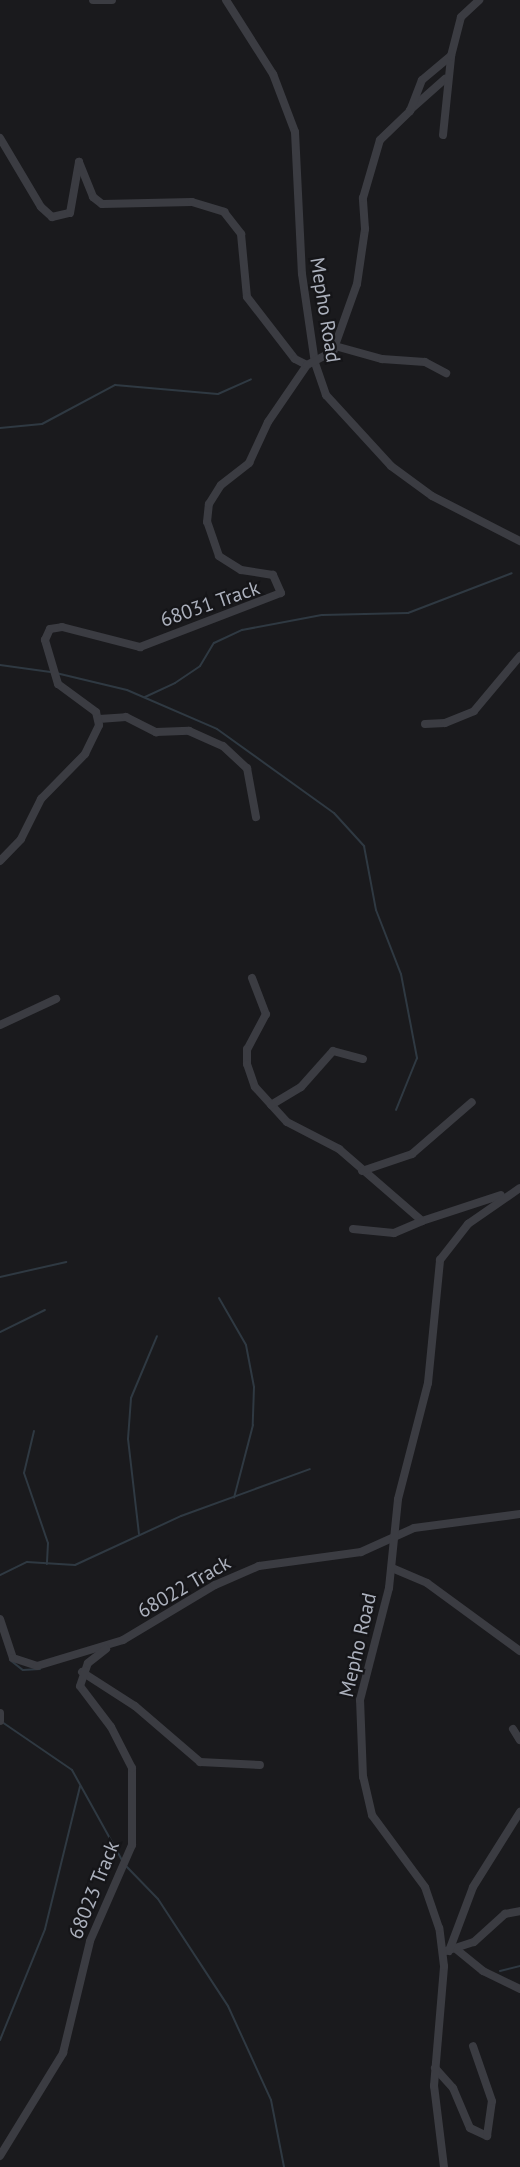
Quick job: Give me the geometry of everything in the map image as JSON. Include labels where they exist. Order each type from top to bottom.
[{"type":"street","points":[[96,1],[112,0]]},
{"type":"street","name":"Mepho Road","points":[[226,0],[273,74],[295,132],[297,225],[311,364],[335,409],[391,466],[432,496],[520,541]]},
{"type":"street","points":[[443,135],[447,76],[458,24],[474,1]]},
{"type":"street","points":[[410,111],[422,80],[451,56]]},
{"type":"street","points":[[446,374],[426,362],[382,359],[335,346],[357,284],[363,198],[380,140],[447,76]]},
{"type":"street","points":[[0,138],[41,207],[52,217],[70,213],[77,165],[82,164],[93,197],[102,204],[192,202],[232,219],[241,234],[247,297],[295,359],[311,364]]},
{"type":"street","name":"68031 Track","points":[[99,719],[75,696],[58,684],[52,672],[45,640],[50,629],[70,628],[130,648],[281,593],[280,580],[268,572],[241,570],[224,562],[210,539],[207,513],[221,484],[254,456],[268,422],[311,364],[335,346]]},
{"type":"street","points":[[425,724],[445,723],[474,711],[520,656]]},
{"type":"street","points":[[0,861],[21,839],[41,799],[85,754],[99,719],[126,717],[156,732],[197,732],[223,746],[247,768],[256,817]]},
{"type":"street","points":[[252,978],[266,1014],[247,1049],[247,1064],[255,1087],[300,1131],[339,1149],[422,1221]]},
{"type":"street","points":[[0,1025],[56,999]]},
{"type":"street","points":[[271,1105],[300,1087],[333,1051],[363,1059]]},
{"type":"street","points":[[362,1171],[412,1154],[472,1101]]},
{"type":"street","name":"Mepho Road","points":[[444,2167],[435,2068],[449,1951],[424,1887],[384,1836],[363,1777],[360,1700],[392,1568],[390,1539],[428,1383],[440,1260],[468,1224],[508,1193],[520,1188]]},
{"type":"street","points":[[353,1229],[394,1233],[422,1221],[508,1193]]},
{"type":"street","name":"68022 Track","points":[[0,1619],[13,1658],[27,1666],[111,1646],[238,1573],[361,1552],[421,1527],[520,1514]]},
{"type":"street","points":[[392,1568],[426,1583],[520,1650]]},
{"type":"street","points":[[111,1646],[82,1672],[135,1706],[200,1762],[260,1765]]},
{"type":"street","name":"68023 Track","points":[[0,2156],[63,2054],[90,1941],[132,1845],[132,1768],[111,1727],[82,1693],[82,1672]]},
{"type":"street","points":[[0,1713],[0,1721]]},
{"type":"street","points":[[513,1729],[520,1740]]},
{"type":"street","points":[[449,1951],[473,1887],[520,1812]]},
{"type":"street","points":[[449,1951],[474,1942],[504,1914],[520,1911]]},
{"type":"street","points":[[449,1951],[520,1989]]},
{"type":"street","points":[[435,2068],[453,2088],[470,2128],[488,2136],[492,2101],[473,2046]]},
{"type":"waterway","points":[[0,428],[42,424],[115,385],[218,394],[251,379]]},
{"type":"waterway","points":[[145,697],[175,683],[200,666],[214,643],[242,630],[322,615],[408,613],[512,573]]},
{"type":"waterway","points":[[0,665],[51,672]]},
{"type":"waterway","points":[[56,673],[127,690],[217,729],[334,813],[364,846],[376,910],[401,974],[417,1058],[396,1110]]},
{"type":"waterway","points":[[0,1277],[66,1262]]},
{"type":"waterway","points":[[219,1298],[246,1345],[254,1387],[253,1425],[234,1498]]},
{"type":"waterway","points":[[0,1332],[45,1310]]},
{"type":"waterway","points":[[139,1534],[128,1439],[131,1398],[157,1336]]},
{"type":"waterway","points":[[34,1431],[24,1473],[48,1543],[47,1564]]},
{"type":"waterway","points":[[0,1575],[27,1562],[75,1565],[181,1516],[310,1469]]},
{"type":"waterway","points":[[10,1660],[23,1670],[40,1669]]},
{"type":"waterway","points":[[2,1722],[72,1770],[123,1862]]},
{"type":"waterway","points":[[0,2040],[45,1929],[80,1786]]},
{"type":"waterway","points":[[126,1866],[158,1899],[228,2006],[271,2100],[284,2167]]},
{"type":"waterway","points":[[500,1971],[520,1966]]}]
